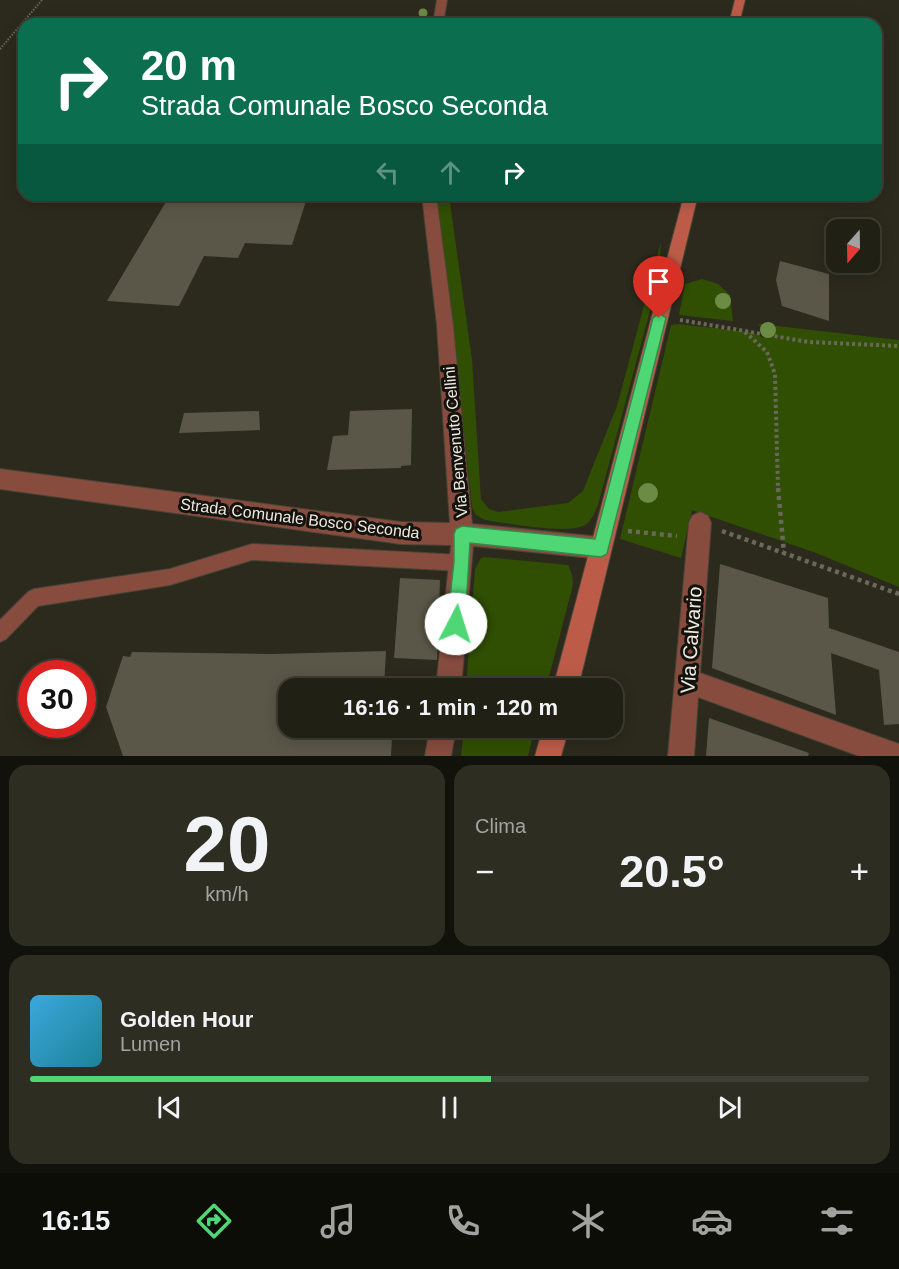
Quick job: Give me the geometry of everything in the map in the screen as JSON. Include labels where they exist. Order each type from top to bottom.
[{"type":"street","points":[[439,18],[442,0]]},
{"type":"street","points":[[736,18],[740,0]]},
{"type":"street","name":"Via Benvenuto Cellini","points":[[430,201],[445,325],[462,534],[462,562],[450,678]]},
{"type":"street","points":[[568,678],[689,201]]},
{"type":"street","name":"Strada Comunale Bosco Seconda","points":[[0,479],[401,533],[462,534],[601,548]]},
{"type":"street","name":"Via Calvario","points":[[681,756],[689,681],[700,523]]},
{"type":"street","points":[[689,681],[896,756]]},
{"type":"street","points":[[438,756],[441,738]]},
{"type":"street","points":[[548,756],[553,738]]},
{"type":"lane","points":[[0,633],[34,598],[170,577],[252,552],[462,562]]},
{"type":"path","points":[[27,18],[42,0]]},
{"type":"path","points":[[0,49],[18,28]]},
{"type":"path","points":[[659,318],[809,342],[899,346]]},
{"type":"path","points":[[742,330],[767,352],[775,374],[777,476],[784,553]]},
{"type":"path","points":[[601,548],[611,537],[624,531],[677,536],[700,523],[899,594]]},
{"type":"green space","points":[[437,201],[450,201],[472,360],[481,499],[489,509],[498,512],[568,503],[583,491],[617,406],[661,242],[659,277],[598,505],[585,525],[576,528],[551,529],[485,520],[476,515],[472,507],[449,290]]},
{"type":"green space","points":[[702,279],[718,284],[730,295],[733,321],[679,315],[685,284]]},
{"type":"green space","points":[[759,324],[899,340],[899,587],[816,553],[692,510],[681,558],[620,539],[671,325],[751,332],[764,338]]},
{"type":"green space","points":[[481,558],[568,565],[573,580],[572,589],[549,678],[467,678],[475,569]]},
{"type":"green space","points":[[463,738],[532,738],[528,756],[461,756]]},
{"type":"building","points":[[166,201],[306,201],[292,245],[245,243],[238,258],[204,256],[179,306],[107,301]]},
{"type":"building","points":[[780,261],[829,274],[829,321],[782,306],[776,280]]},
{"type":"building","points":[[412,409],[411,465],[401,466],[401,468],[327,470],[333,436],[348,435],[350,411]]},
{"type":"building","points":[[259,411],[260,430],[179,433],[184,413]]},
{"type":"building","points":[[720,564],[828,598],[829,628],[899,652],[899,724],[884,725],[879,670],[831,653],[836,715],[712,668]]},
{"type":"building","points":[[400,578],[440,580],[437,660],[394,658]]},
{"type":"building","points":[[386,651],[385,678],[278,678],[278,738],[392,738],[391,756],[123,756],[106,707],[123,656],[130,657],[132,652],[273,654]]},
{"type":"building","points":[[709,718],[809,753],[808,756],[706,756]]},
{"type":"route","points":[[456,624],[462,562],[462,534],[601,548],[659,318]]}]
